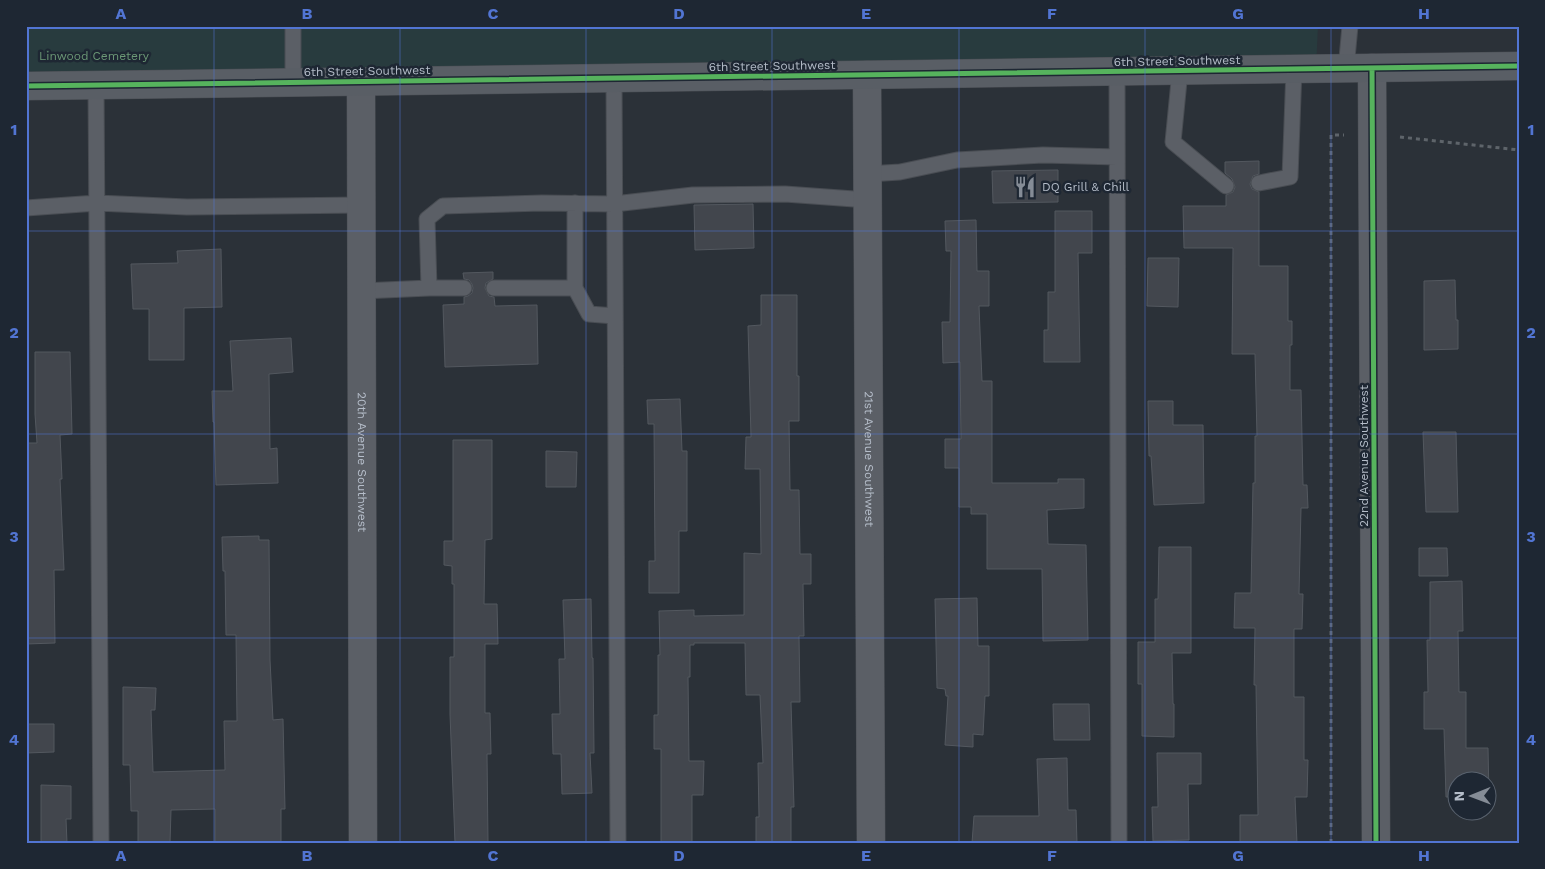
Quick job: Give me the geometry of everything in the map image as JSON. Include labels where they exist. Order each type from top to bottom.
[{"type":"main road","name":"6th Street Southwest","points":[[26,86],[1519,66]]},
{"type":"street","name":"22nd Avenue Southwest","points":[[1359,69],[1376,843]]},
{"type":"street","name":"21st Avenue Southwest","points":[[868,75],[871,843]]},
{"type":"street","name":"20th Avenue Southwest","points":[[361,82],[363,843]]},
{"type":"lane","points":[[293,26],[293,82]]},
{"type":"lane","points":[[1350,26],[1359,69]]},
{"type":"lane","points":[[1259,183],[1290,178],[1294,69]]},
{"type":"lane","points":[[1180,71],[1173,142],[1226,186]]},
{"type":"lane","points":[[1117,72],[1119,843]]},
{"type":"lane","points":[[614,78],[618,843]]},
{"type":"lane","points":[[96,85],[102,843]]},
{"type":"lane","points":[[429,288],[427,220],[442,206],[614,204],[693,195],[785,194],[868,187],[900,172],[957,160],[1043,155],[1117,157]]},
{"type":"lane","points":[[26,208],[97,203],[187,207],[362,205]]},
{"type":"lane","points":[[575,203],[575,288],[589,314],[615,316]]},
{"type":"lane","points":[[362,291],[464,288]]},
{"type":"lane","points":[[494,288],[575,288]]},
{"type":"green space","name":"Linwood Cemetery","points":[[26,26],[1318,26],[1316,69],[26,86]]},
{"type":"building","points":[[1259,161],[1259,174],[1253,176],[1250,184],[1252,189],[1259,192],[1259,266],[1288,266],[1288,321],[1292,321],[1290,390],[1301,390],[1303,485],[1307,485],[1308,508],[1301,508],[1299,594],[1303,594],[1302,629],[1294,629],[1294,697],[1304,697],[1304,760],[1308,760],[1307,797],[1295,797],[1297,843],[1240,843],[1240,815],[1258,815],[1256,685],[1254,685],[1255,628],[1234,628],[1235,593],[1251,593],[1253,483],[1255,483],[1255,436],[1257,436],[1255,354],[1232,354],[1233,248],[1184,248],[1183,206],[1226,206],[1226,195],[1233,192],[1235,187],[1232,179],[1225,173],[1225,162]]},
{"type":"building","name":"DQ Grill & Chill","points":[[1058,170],[1058,202],[993,203],[992,171]]},
{"type":"building","points":[[753,204],[754,248],[695,250],[694,205]]},
{"type":"building","points":[[1055,211],[1092,211],[1092,253],[1078,253],[1080,362],[1044,362],[1044,330],[1048,330],[1048,292],[1055,292]]},
{"type":"building","points":[[976,220],[977,271],[989,271],[989,306],[979,306],[982,381],[992,381],[992,483],[1058,483],[1058,479],[1084,479],[1084,508],[1047,510],[1048,544],[1086,545],[1088,640],[1043,641],[1042,569],[987,569],[987,514],[971,514],[971,507],[959,507],[959,468],[945,468],[945,439],[961,439],[960,362],[943,363],[942,322],[950,322],[951,251],[946,251],[945,221]]},
{"type":"building","points":[[221,249],[222,307],[184,308],[184,360],[149,360],[149,309],[133,309],[131,264],[178,263],[177,251]]},
{"type":"building","points":[[1148,258],[1179,258],[1178,307],[1147,306]]},
{"type":"building","points":[[493,272],[493,279],[486,283],[485,288],[489,296],[494,297],[495,306],[537,305],[538,364],[445,367],[443,305],[464,304],[464,297],[472,293],[472,284],[469,280],[464,279],[463,273]]},
{"type":"building","points":[[1455,280],[1458,349],[1424,350],[1424,281]]},
{"type":"building","points":[[761,295],[797,295],[799,421],[789,421],[790,490],[799,490],[800,554],[811,554],[811,584],[803,584],[804,636],[799,636],[800,702],[791,702],[794,807],[791,807],[791,843],[756,843],[756,817],[759,817],[758,763],[763,763],[760,695],[746,695],[745,643],[694,643],[694,645],[690,645],[690,677],[688,677],[689,761],[704,761],[703,795],[692,795],[692,843],[661,843],[661,749],[654,749],[654,715],[658,715],[659,611],[694,610],[694,616],[744,615],[744,553],[761,554],[760,469],[745,469],[746,437],[751,437],[748,326],[761,325]]},
{"type":"building","points":[[291,338],[293,372],[269,374],[270,449],[277,448],[278,483],[216,485],[212,391],[233,391],[230,341]]},
{"type":"building","points":[[35,352],[70,352],[72,434],[60,435],[64,570],[54,570],[55,643],[26,644],[26,512],[28,512],[26,443],[37,443]]},
{"type":"building","points":[[680,399],[682,451],[687,451],[687,531],[679,531],[679,593],[649,593],[649,561],[655,561],[654,424],[648,424],[647,400]]},
{"type":"building","points":[[1148,401],[1173,401],[1173,425],[1203,425],[1204,503],[1154,505],[1151,456],[1149,456]]},
{"type":"building","points":[[1423,432],[1456,432],[1458,512],[1426,512]]},
{"type":"building","points":[[453,440],[492,440],[492,539],[485,540],[484,604],[497,604],[498,644],[485,644],[485,713],[490,713],[491,754],[487,754],[488,843],[455,843],[450,714],[450,657],[454,657],[454,584],[452,584],[452,566],[444,565],[444,541],[453,541]]},
{"type":"building","points":[[546,451],[577,452],[576,487],[546,487]]},
{"type":"building","points":[[259,536],[259,540],[269,540],[270,660],[273,720],[283,719],[285,809],[281,809],[281,843],[215,843],[215,809],[171,810],[170,843],[138,843],[138,811],[131,811],[130,765],[123,765],[123,687],[156,688],[155,710],[151,710],[153,772],[225,770],[224,721],[237,721],[236,635],[226,635],[225,571],[223,571],[222,537]]},
{"type":"building","points":[[1159,547],[1191,547],[1191,653],[1172,653],[1174,737],[1142,736],[1142,684],[1138,684],[1138,642],[1155,642],[1155,599],[1158,599]]},
{"type":"building","points":[[1419,548],[1447,548],[1448,576],[1419,576]]},
{"type":"building","points":[[1462,581],[1463,631],[1458,631],[1459,692],[1466,692],[1466,748],[1488,748],[1489,772],[1448,772],[1448,797],[1446,797],[1444,729],[1424,729],[1424,692],[1428,692],[1427,640],[1430,640],[1430,582]]},
{"type":"building","points":[[977,598],[978,646],[989,646],[989,696],[985,696],[983,735],[973,734],[973,747],[945,745],[948,696],[946,696],[945,689],[937,688],[935,599]]},
{"type":"building","points":[[591,599],[594,753],[590,753],[592,793],[562,794],[561,754],[553,754],[552,714],[560,714],[559,659],[565,659],[563,600]]},
{"type":"building","points":[[1053,704],[1089,704],[1090,740],[1054,740]]},
{"type":"building","points":[[26,724],[54,724],[54,752],[26,753]]},
{"type":"building","points":[[1157,753],[1201,753],[1201,784],[1188,784],[1189,840],[1153,841],[1152,807],[1158,807]]},
{"type":"building","points":[[1067,758],[1068,810],[1076,810],[1077,843],[972,843],[974,816],[1039,816],[1037,759]]},
{"type":"building","points":[[41,785],[71,786],[71,819],[66,819],[67,843],[41,843]]},
{"type":"cycle path","points":[[26,86],[1519,66]]},
{"type":"cycle path","points":[[1372,68],[1376,843]]},
{"type":"place","name":"DQ Grill & Chill","points":[[1025,187]]}]
